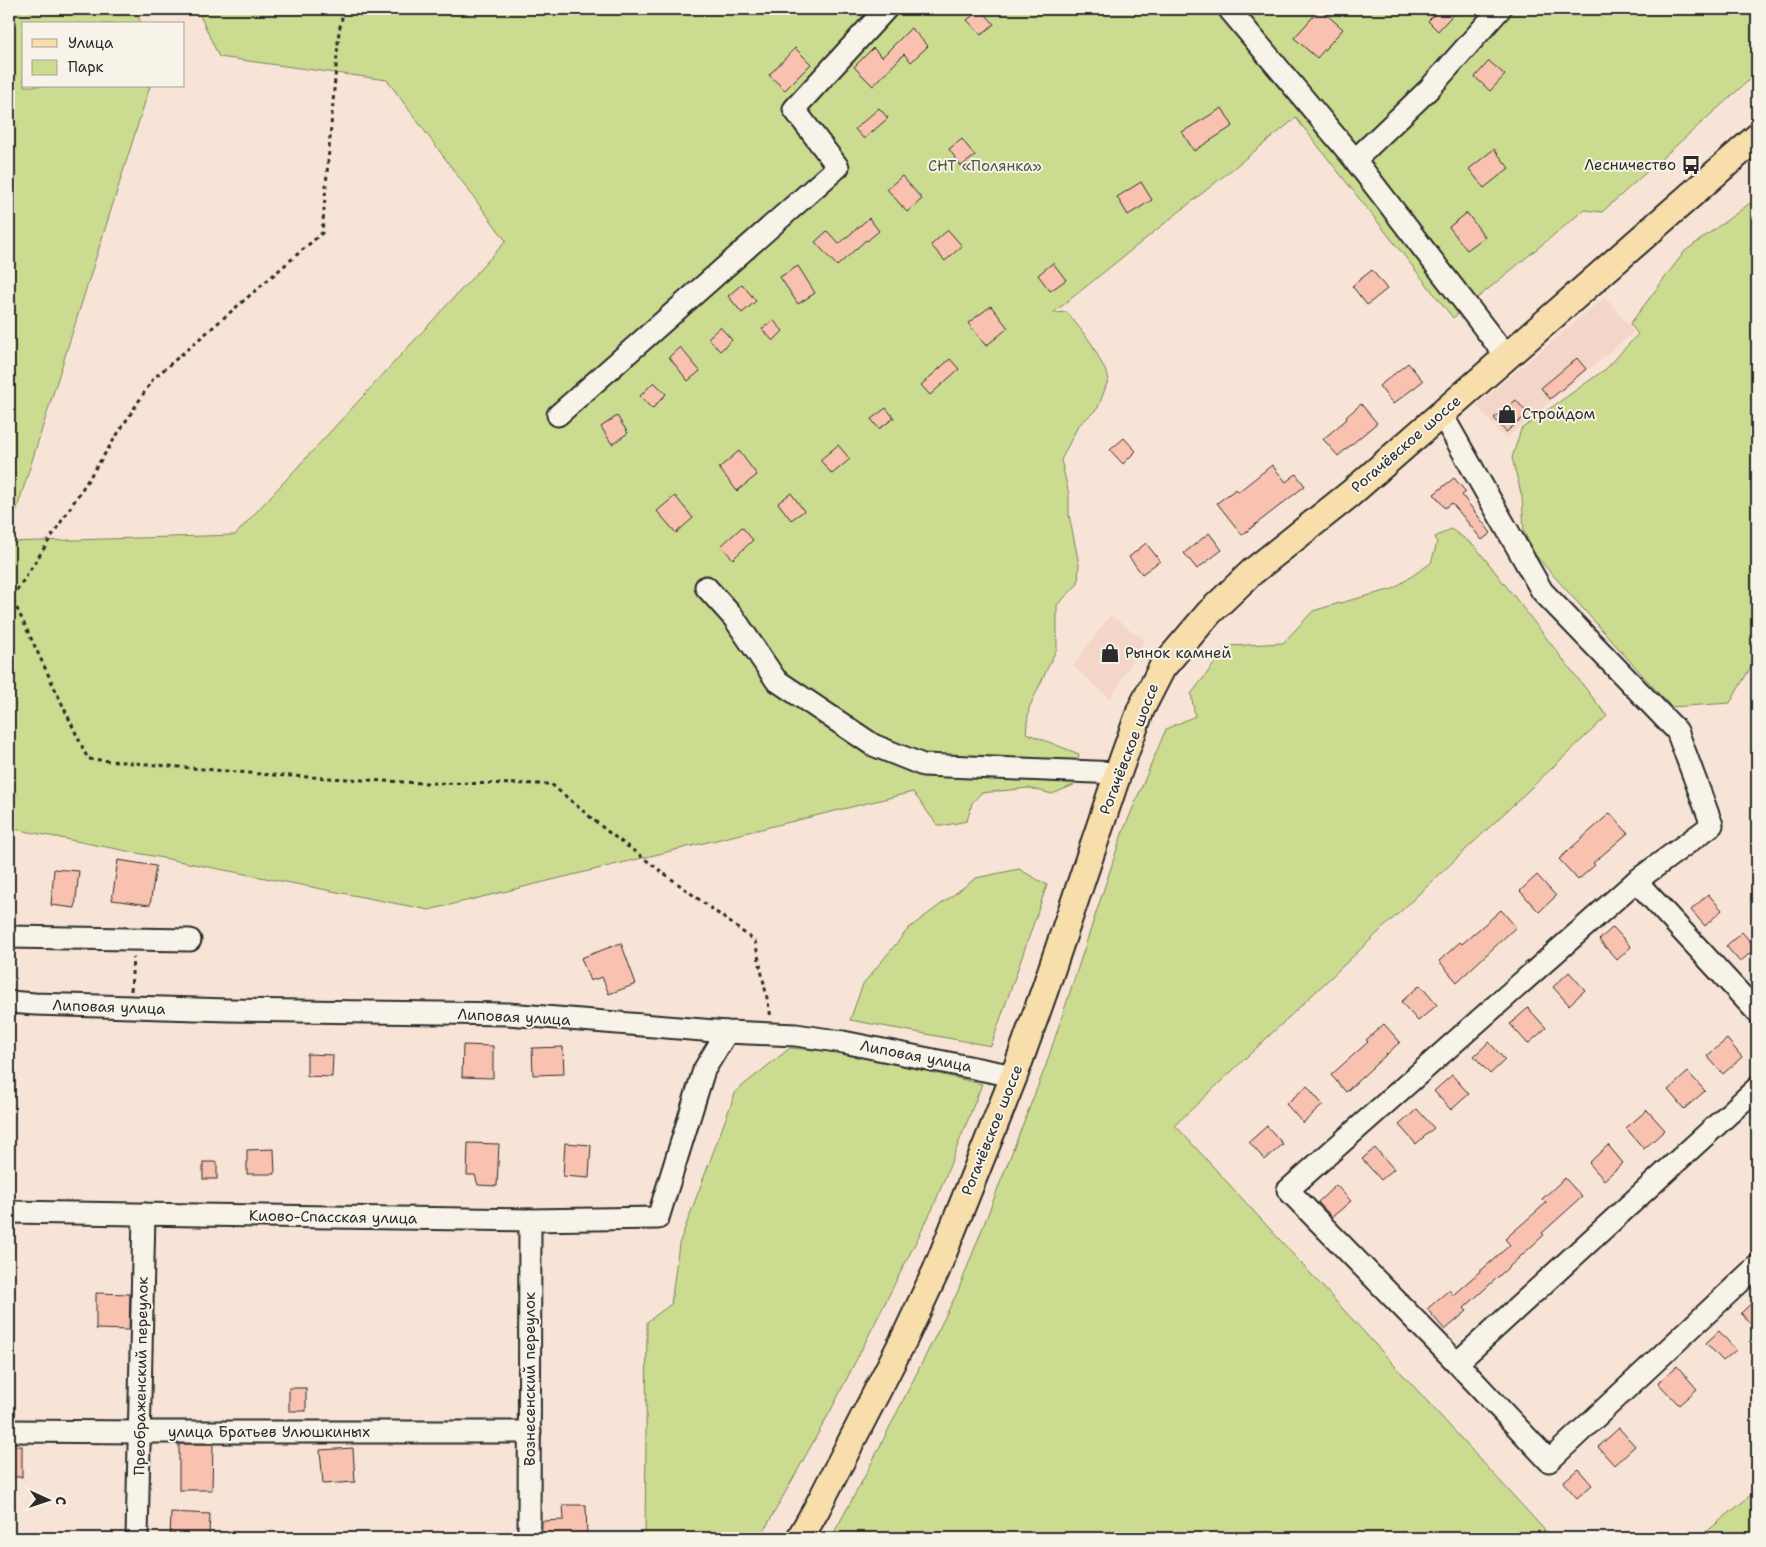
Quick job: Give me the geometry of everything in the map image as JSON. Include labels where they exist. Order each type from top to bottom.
[{"type":"main road","name":"Рогачёвское шоссе","points":[[800,1538],[897,1352],[936,1270],[1014,1076],[1049,979],[1118,773],[1148,694],[1162,668],[1209,613],[1252,572],[1350,494],[1757,138]]},
{"type":"street","points":[[558,415],[838,167],[794,109],[886,9]]},
{"type":"street","points":[[1229,9],[1355,160],[1506,356]]},
{"type":"street","points":[[1355,160],[1429,89],[1500,9]]},
{"type":"street","points":[[1441,413],[1542,591],[1677,731],[1712,825],[1636,881],[1288,1190],[1457,1363],[1549,1461],[1757,1266]]},
{"type":"street","points":[[706,586],[734,618],[776,680],[872,745],[923,765],[1118,773]]},
{"type":"street","points":[[1636,881],[1757,1012]]},
{"type":"street","points":[[9,937],[190,940]]},
{"type":"street","name":"Липовая улица","points":[[9,1002],[228,1010],[508,1014],[727,1032],[796,1035],[843,1042],[1014,1076]]},
{"type":"street","name":"Киово-Спасская улица","points":[[9,1212],[530,1220],[658,1218],[704,1070],[727,1032]]},
{"type":"street","points":[[1457,1363],[1757,1088]]},
{"type":"street","name":"Преображенский переулок","points":[[137,1538],[141,1432],[144,1214]]},
{"type":"street","name":"Вознесенский переулок","points":[[529,1538],[530,1220]]},
{"type":"street","name":"улица Братьев Улюшкиных","points":[[9,1431],[530,1432]]},
{"type":"path","points":[[344,9],[339,31],[322,233],[153,379],[12,598],[88,759],[272,775],[423,783],[550,784],[607,831],[755,941],[775,1034]]},
{"type":"path","points":[[131,1007],[134,939]]},
{"type":"shaded area","points":[[1605,297],[1634,332],[1505,439],[1476,405]]},
{"type":"shaded area","name":"Рынок камней","points":[[1110,615],[1145,640],[1110,699],[1073,666]]},
{"type":"green space","points":[[9,9],[134,9],[141,22],[22,22],[22,88],[149,88],[9,534]]},
{"type":"green space","name":"СНТ «Полянка»","points":[[197,9],[1757,9],[1757,73],[1602,212],[1584,210],[1453,318],[1296,118],[1053,313],[1067,312],[1092,344],[1109,378],[1098,408],[1078,426],[1061,460],[1069,494],[1069,515],[1079,564],[1078,584],[1057,605],[1057,648],[1029,708],[1026,733],[1079,754],[1074,785],[1052,794],[1029,788],[981,793],[972,803],[967,821],[947,825],[937,825],[913,792],[429,910],[9,828],[9,542],[235,535],[506,241],[387,80],[219,57]]},
{"type":"green space","points":[[1757,198],[1757,656],[1730,703],[1671,707],[1535,555],[1524,532],[1522,497],[1512,458],[1521,429],[1607,368],[1638,334],[1630,324],[1685,251]]},
{"type":"green space","points":[[1451,529],[1475,546],[1607,716],[1175,1125],[1552,1538],[831,1538],[865,1476],[958,1291],[1046,1065],[1122,834],[1166,729],[1195,716],[1191,694],[1228,646],[1283,643],[1313,611],[1393,589],[1431,563],[1437,543],[1435,537]]},
{"type":"green space","points":[[1019,869],[1047,885],[991,1046],[850,1020],[863,984],[909,928],[976,878]]},
{"type":"green space","points":[[790,1048],[843,1052],[982,1084],[933,1208],[831,1410],[760,1538],[645,1538],[647,1322],[671,1304],[679,1244],[736,1091]]},
{"type":"green space","points":[[1757,1490],[1757,1538],[1699,1538]]},
{"type":"building","points":[[981,9],[994,24],[981,35],[967,20]]},
{"type":"building","points":[[1320,9],[1343,29],[1317,58],[1294,38]]},
{"type":"building","points":[[1440,9],[1458,9],[1438,31],[1428,21]]},
{"type":"building","points":[[911,28],[928,46],[911,62],[904,54],[873,86],[854,67],[873,48],[882,57]]},
{"type":"building","points":[[795,48],[811,64],[785,90],[769,75]]},
{"type":"building","points":[[1489,61],[1505,75],[1490,91],[1475,77]]},
{"type":"building","points":[[879,108],[888,118],[864,139],[855,129]]},
{"type":"building","points":[[1222,108],[1233,126],[1194,151],[1182,132]]},
{"type":"building","points":[[962,139],[975,156],[961,166],[949,149]]},
{"type":"building","points":[[1494,149],[1509,168],[1484,188],[1469,169]]},
{"type":"building","points":[[902,176],[922,199],[907,212],[887,189]]},
{"type":"building","points":[[1141,182],[1152,200],[1128,215],[1117,197]]},
{"type":"building","points":[[1467,213],[1485,237],[1467,250],[1449,227]]},
{"type":"building","points":[[869,218],[879,231],[837,266],[815,242],[827,231],[839,244]]},
{"type":"building","points":[[948,230],[962,246],[945,261],[931,245]]},
{"type":"building","points":[[1053,263],[1066,280],[1050,291],[1038,275]]},
{"type":"building","points":[[798,266],[815,293],[798,304],[780,277]]},
{"type":"building","points":[[1372,270],[1387,289],[1367,305],[1352,286]]},
{"type":"building","points":[[742,284],[756,301],[742,313],[728,296]]},
{"type":"building","points":[[991,306],[1008,328],[986,346],[968,323]]},
{"type":"building","points":[[773,320],[783,331],[773,341],[762,329]]},
{"type":"building","points":[[720,327],[732,340],[720,351],[708,338]]},
{"type":"building","points":[[680,347],[700,371],[688,381],[669,357]]},
{"type":"building","points":[[1577,358],[1586,369],[1550,399],[1541,388]]},
{"type":"building","points":[[950,359],[959,369],[930,395],[921,385]]},
{"type":"building","points":[[1408,363],[1423,381],[1393,404],[1379,386]]},
{"type":"building","points":[[654,382],[666,394],[652,409],[640,396]]},
{"type":"building","points":[[1516,400],[1528,414],[1506,432],[1494,418]]},
{"type":"building","points":[[1361,404],[1377,423],[1338,456],[1323,439],[1347,419],[1346,417]]},
{"type":"building","points":[[886,408],[894,418],[879,429],[871,419]]},
{"type":"building","points":[[617,416],[628,433],[612,444],[601,427]]},
{"type":"building","points":[[1124,438],[1136,451],[1123,464],[1110,450]]},
{"type":"building","points":[[838,445],[850,459],[832,474],[820,460]]},
{"type":"building","points":[[739,451],[757,475],[737,491],[719,468]]},
{"type":"building","points":[[1272,465],[1286,482],[1296,474],[1305,486],[1242,535],[1217,503],[1236,489],[1238,492]]},
{"type":"building","points":[[1454,478],[1466,492],[1462,495],[1491,533],[1482,540],[1452,503],[1445,508],[1434,494]]},
{"type":"building","points":[[791,493],[804,511],[791,520],[778,503]]},
{"type":"building","points":[[675,496],[693,518],[676,533],[657,511]]},
{"type":"building","points":[[742,527],[753,540],[733,559],[721,546]]},
{"type":"building","points":[[1209,533],[1222,550],[1197,569],[1184,553]]},
{"type":"building","points":[[1146,543],[1160,561],[1142,574],[1129,557]]},
{"type":"building","points":[[1610,813],[1628,833],[1593,863],[1595,865],[1578,880],[1559,859]]},
{"type":"building","points":[[118,860],[156,866],[150,905],[112,900]]},
{"type":"building","points":[[54,869],[79,871],[75,908],[51,905]]},
{"type":"building","points":[[1537,875],[1556,896],[1539,912],[1520,891]]},
{"type":"building","points":[[1708,894],[1722,910],[1705,926],[1691,910]]},
{"type":"building","points":[[1501,910],[1516,927],[1457,982],[1439,961]]},
{"type":"building","points":[[1613,927],[1631,947],[1617,960],[1599,940]]},
{"type":"building","points":[[1742,932],[1756,948],[1740,962],[1726,946]]},
{"type":"building","points":[[621,943],[636,984],[609,994],[602,977],[590,981],[581,958]]},
{"type":"building","points":[[1569,972],[1585,990],[1569,1005],[1553,987]]},
{"type":"building","points":[[1420,985],[1437,1005],[1418,1021],[1401,1002]]},
{"type":"building","points":[[1528,1008],[1546,1028],[1528,1044],[1510,1024]]},
{"type":"building","points":[[1384,1024],[1400,1042],[1346,1092],[1331,1075],[1368,1042],[1366,1040]]},
{"type":"building","points":[[1727,1039],[1742,1057],[1723,1074],[1707,1056]]},
{"type":"building","points":[[1489,1042],[1505,1060],[1490,1074],[1474,1056]]},
{"type":"building","points":[[463,1045],[493,1046],[493,1078],[462,1077]]},
{"type":"building","points":[[563,1047],[564,1074],[533,1075],[532,1048]]},
{"type":"building","points":[[307,1054],[333,1055],[332,1077],[307,1076]]},
{"type":"building","points":[[1688,1072],[1705,1091],[1684,1109],[1668,1090]]},
{"type":"building","points":[[1452,1075],[1469,1094],[1451,1110],[1434,1091]]},
{"type":"building","points":[[1307,1086],[1323,1105],[1303,1123],[1286,1104]]},
{"type":"building","points":[[1417,1109],[1434,1128],[1416,1144],[1399,1125]]},
{"type":"building","points":[[1647,1110],[1665,1130],[1644,1149],[1626,1128]]},
{"type":"building","points":[[1267,1126],[1283,1144],[1265,1160],[1249,1142]]},
{"type":"building","points":[[468,1143],[499,1144],[497,1186],[478,1185],[475,1175],[467,1175]]},
{"type":"building","points":[[565,1143],[591,1145],[589,1178],[563,1176]]},
{"type":"building","points":[[1608,1145],[1623,1163],[1604,1180],[1589,1163]]},
{"type":"building","points":[[1375,1148],[1394,1169],[1381,1180],[1362,1159]]},
{"type":"building","points":[[274,1149],[275,1174],[247,1174],[247,1150]]},
{"type":"building","points":[[203,1162],[217,1162],[217,1179],[203,1179]]},
{"type":"building","points":[[1565,1178],[1582,1197],[1542,1233],[1544,1235],[1464,1308],[1467,1311],[1445,1330],[1427,1309],[1449,1290],[1453,1295],[1510,1245],[1505,1239],[1546,1203],[1542,1199]]},
{"type":"building","points":[[1336,1185],[1351,1201],[1332,1217],[1318,1202]]},
{"type":"building","points":[[96,1293],[130,1294],[129,1330],[96,1329]]},
{"type":"building","points":[[1757,1298],[1757,1331],[1741,1313]]},
{"type":"building","points":[[1719,1331],[1736,1350],[1723,1361],[1706,1343]]},
{"type":"building","points":[[1677,1366],[1697,1389],[1679,1405],[1658,1383]]},
{"type":"building","points":[[289,1388],[306,1388],[306,1411],[289,1411]]},
{"type":"building","points":[[1619,1428],[1635,1446],[1614,1465],[1598,1447]]},
{"type":"building","points":[[179,1444],[213,1444],[212,1490],[179,1490]]},
{"type":"building","points":[[9,1446],[22,1446],[22,1477],[9,1477]]},
{"type":"building","points":[[353,1448],[355,1482],[323,1484],[320,1450]]},
{"type":"building","points":[[1578,1469],[1592,1485],[1577,1498],[1563,1482]]},
{"type":"building","points":[[563,1505],[586,1505],[587,1538],[542,1538],[542,1521],[564,1520]]},
{"type":"building","points":[[171,1512],[210,1514],[209,1536],[202,1535],[202,1538],[170,1538]]},
{"type":"place","name":"Лесничество","points":[[1691,165]]},
{"type":"place","name":"Стройдом","points":[[1507,414]]},
{"type":"place","name":"Рынок камней","points":[[1110,653]]}]
